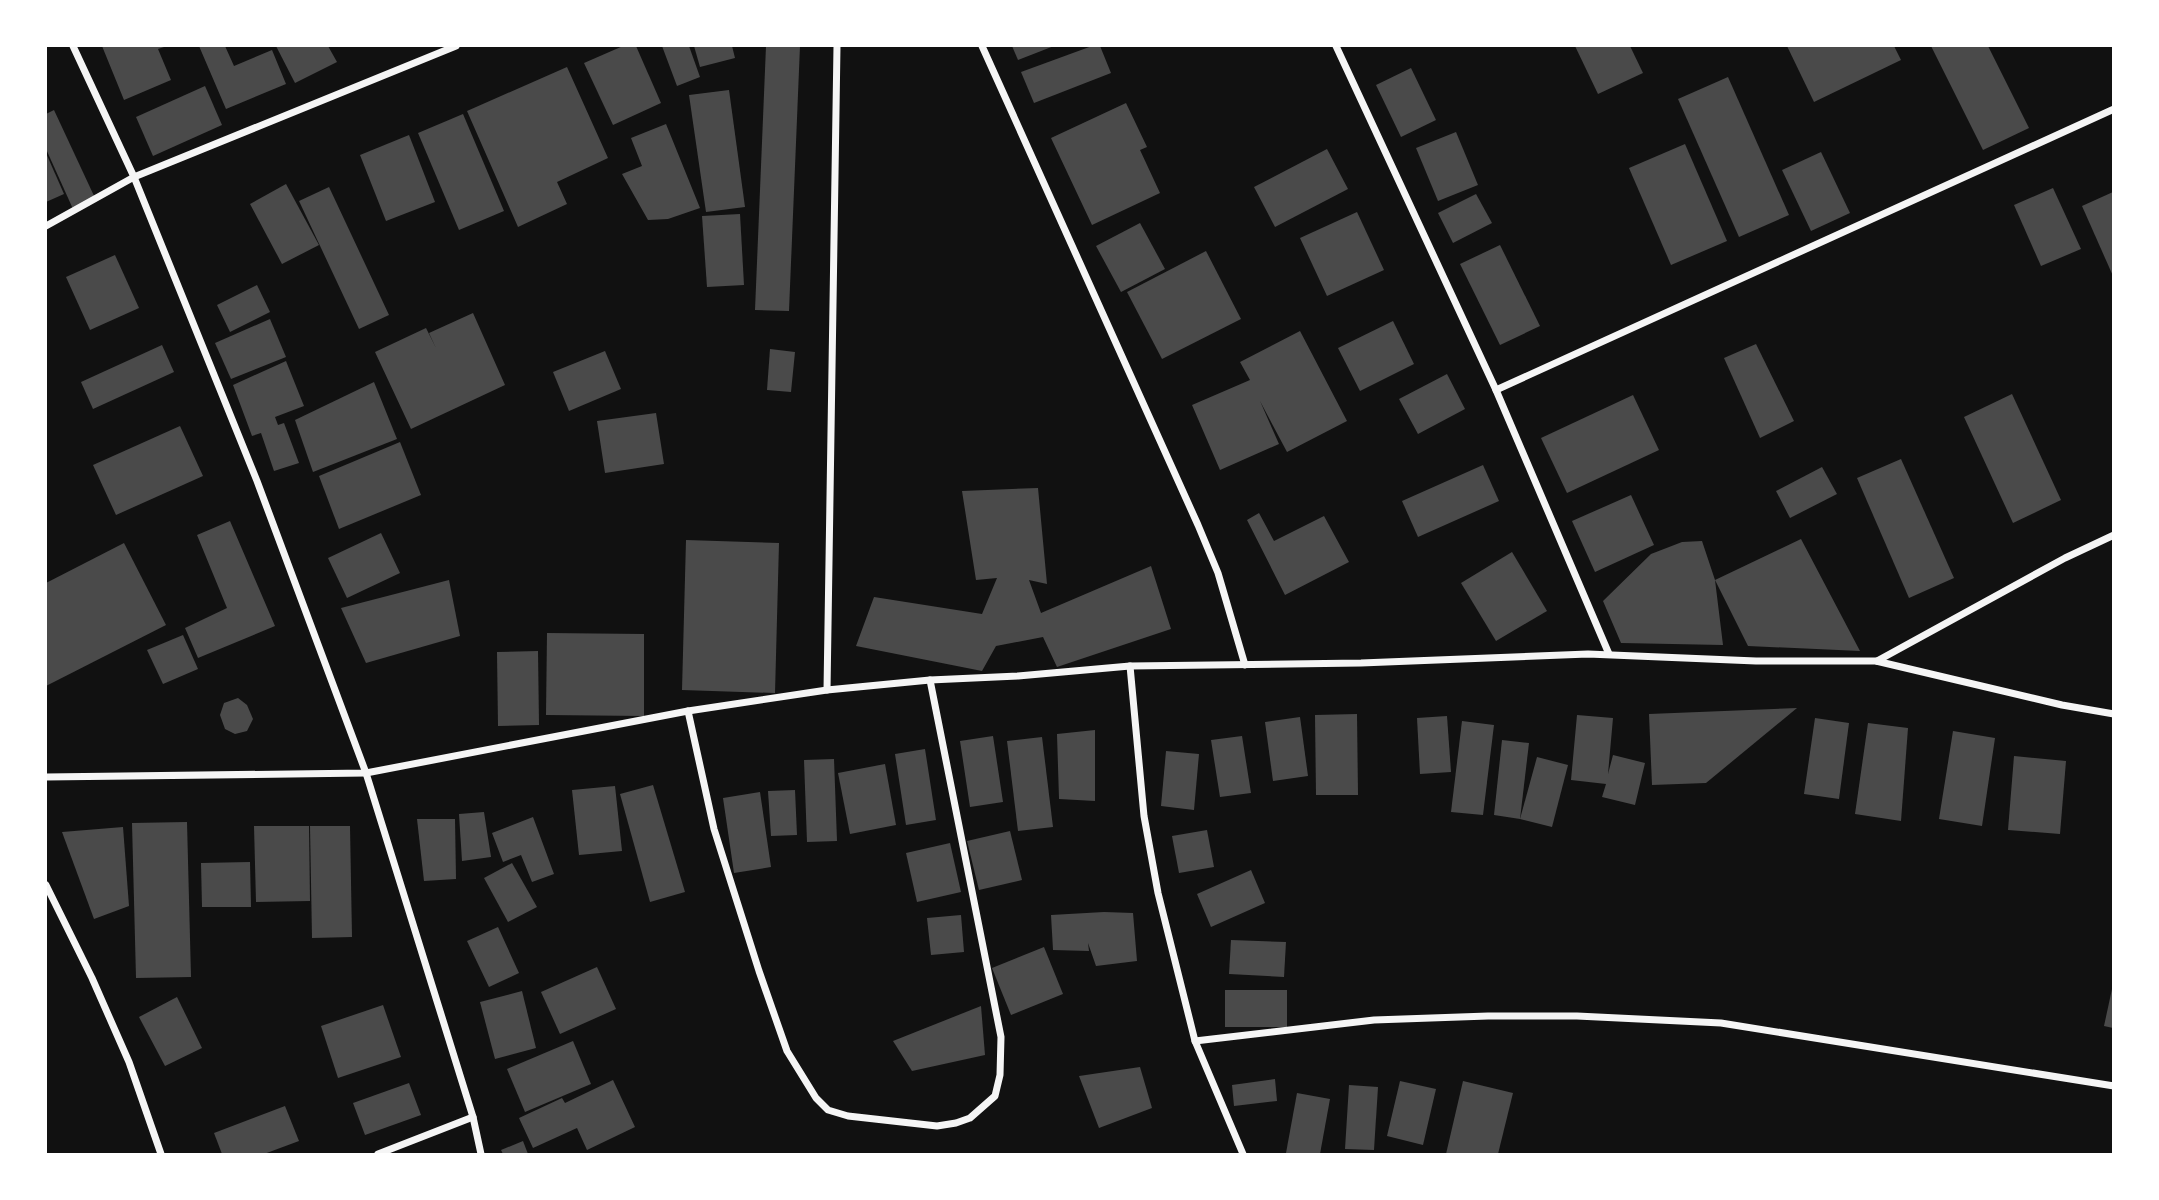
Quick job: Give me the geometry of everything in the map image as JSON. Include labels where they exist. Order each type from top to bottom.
[{"type":"street","points":[[73,46],[134,177],[257,481],[366,773],[473,1117],[481,1154]]},
{"type":"street","points":[[46,226],[134,177],[456,46]]},
{"type":"street","points":[[827,690],[837,46]]},
{"type":"street","points":[[982,46],[1218,573],[1245,665]]},
{"type":"street","points":[[1336,46],[1496,390],[1609,654]]},
{"type":"street","points":[[1496,390],[2113,109]]},
{"type":"street","points":[[1876,661],[2065,558],[2113,535]]},
{"type":"street","points":[[46,778],[366,773],[688,711],[827,690],[1130,666],[1361,663],[1609,654],[1756,661],[1876,661],[2062,705],[2113,714]]},
{"type":"street","points":[[1130,666],[1144,816],[1158,892],[1195,1041],[1243,1154]]},
{"type":"street","points":[[688,711],[714,829],[787,1051],[816,1098],[828,1110],[848,1116],[937,1126],[970,1118],[995,1096],[1000,1075],[1001,1037],[930,680]]},
{"type":"street","points":[[46,885],[92,978],[123,1050],[161,1154]]},
{"type":"street","points":[[1195,1041],[1374,1020],[1488,1016],[1577,1016],[1721,1023],[2113,1086]]},
{"type":"street","points":[[378,1154],[473,1117]]},
{"type":"building","points":[[102,46],[167,46],[158,49],[171,80],[124,100]]},
{"type":"building","points":[[199,46],[225,46],[234,66],[272,50],[286,84],[226,109]]},
{"type":"building","points":[[276,46],[328,46],[337,62],[295,83]]},
{"type":"building","points":[[623,46],[636,46],[661,103],[613,125],[584,63]]},
{"type":"building","points":[[662,46],[689,46],[700,77],[677,86]]},
{"type":"building","points":[[694,46],[732,46],[735,58],[700,67]]},
{"type":"building","points":[[766,46],[800,46],[789,311],[755,310]]},
{"type":"building","points":[[1012,46],[1054,46],[1018,60]]},
{"type":"building","points":[[1092,46],[1100,46],[1111,73],[1034,103],[1021,72]]},
{"type":"building","points":[[1575,46],[1630,46],[1643,73],[1598,94]]},
{"type":"building","points":[[1787,46],[1894,46],[1901,60],[1814,102]]},
{"type":"building","points":[[1931,46],[1988,46],[2029,128],[1983,150]]},
{"type":"building","points":[[567,67],[608,158],[557,182],[567,204],[518,227],[467,111]]},
{"type":"building","points":[[1411,68],[1436,120],[1401,137],[1376,85]]},
{"type":"building","points":[[1728,77],[1789,215],[1739,237],[1678,99]]},
{"type":"building","points":[[205,86],[222,125],[153,156],[136,117]]},
{"type":"building","points":[[729,90],[745,207],[706,212],[689,95]]},
{"type":"building","points":[[1126,103],[1147,147],[1140,150],[1160,193],[1092,225],[1051,138]]},
{"type":"building","points":[[54,110],[95,198],[73,209],[46,149],[46,114]]},
{"type":"building","points":[[463,114],[504,211],[459,230],[418,133]]},
{"type":"building","points":[[666,124],[700,208],[668,219],[648,220],[622,174],[642,166],[631,138]]},
{"type":"building","points":[[1456,132],[1478,185],[1438,201],[1416,148]]},
{"type":"building","points":[[409,135],[435,202],[386,221],[360,155]]},
{"type":"building","points":[[1685,144],[1727,241],[1671,265],[1629,168]]},
{"type":"building","points":[[1327,149],[1348,189],[1275,227],[1254,187]]},
{"type":"building","points":[[1821,152],[1850,213],[1811,231],[1782,170]]},
{"type":"building","points":[[46,153],[64,194],[46,202]]},
{"type":"building","points":[[286,184],[319,245],[282,264],[250,204]]},
{"type":"building","points":[[329,187],[389,315],[359,329],[299,201]]},
{"type":"building","points":[[2053,188],[2081,249],[2041,266],[2014,205]]},
{"type":"building","points":[[2113,192],[2113,276],[2082,206]]},
{"type":"building","points":[[1476,194],[1492,223],[1453,243],[1438,213]]},
{"type":"building","points":[[1357,212],[1384,270],[1327,296],[1300,238]]},
{"type":"building","points":[[740,214],[744,285],[707,287],[702,216]]},
{"type":"building","points":[[1140,223],[1165,269],[1121,292],[1096,246]]},
{"type":"building","points":[[1500,245],[1540,326],[1500,345],[1460,264]]},
{"type":"building","points":[[1206,251],[1241,319],[1162,359],[1127,292]]},
{"type":"building","points":[[115,255],[139,308],[90,330],[66,277]]},
{"type":"building","points":[[257,285],[270,312],[230,332],[217,305]]},
{"type":"building","points":[[473,313],[505,385],[411,429],[375,352],[426,328],[436,348],[429,333]]},
{"type":"building","points":[[270,319],[286,357],[231,379],[215,343]]},
{"type":"building","points":[[1393,321],[1414,364],[1360,391],[1338,348]]},
{"type":"building","points":[[1300,331],[1347,421],[1287,452],[1260,401],[1279,444],[1220,470],[1192,405],[1250,380],[1240,362]]},
{"type":"building","points":[[1756,344],[1794,421],[1760,438],[1724,358]]},
{"type":"building","points":[[162,345],[174,372],[93,409],[81,382]]},
{"type":"building","points":[[770,349],[795,352],[791,392],[767,390]]},
{"type":"building","points":[[605,351],[621,389],[569,411],[553,372]]},
{"type":"building","points":[[286,361],[304,406],[275,417],[278,425],[284,423],[299,463],[274,471],[261,433],[252,436],[233,385]]},
{"type":"building","points":[[1447,374],[1465,409],[1418,434],[1399,399]]},
{"type":"building","points":[[374,382],[397,439],[313,472],[295,420]]},
{"type":"building","points":[[2012,394],[2061,500],[2013,523],[1964,417]]},
{"type":"building","points":[[1633,395],[1659,450],[1567,493],[1541,438]]},
{"type":"building","points":[[656,413],[664,464],[605,473],[597,421]]},
{"type":"building","points":[[180,426],[203,476],[116,515],[93,465]]},
{"type":"building","points":[[400,442],[421,495],[339,529],[319,476]]},
{"type":"building","points":[[1901,459],[1954,578],[1909,598],[1857,478]]},
{"type":"building","points":[[1483,465],[1499,501],[1418,537],[1402,501]]},
{"type":"building","points":[[1822,467],[1837,494],[1790,518],[1776,491]]},
{"type":"building","points":[[1038,488],[1047,584],[1029,580],[1041,613],[1151,566],[1171,629],[1057,667],[1043,637],[996,646],[982,671],[856,646],[874,597],[982,614],[997,578],[976,580],[962,491]]},
{"type":"building","points":[[1631,495],[1654,545],[1595,572],[1572,521]]},
{"type":"building","points":[[1259,513],[1274,541],[1324,516],[1349,562],[1285,595],[1247,520]]},
{"type":"building","points":[[230,521],[275,626],[198,658],[185,628],[227,608],[197,535]]},
{"type":"building","points":[[381,533],[400,573],[347,598],[328,558]]},
{"type":"building","points":[[1801,539],[1860,651],[1748,646],[1715,580]]},
{"type":"building","points":[[686,540],[779,543],[775,693],[682,690]]},
{"type":"building","points":[[1702,541],[1715,580],[1723,645],[1621,643],[1603,601],[1651,554],[1682,542]]},
{"type":"building","points":[[124,543],[166,625],[46,686],[46,583]]},
{"type":"building","points":[[1512,552],[1547,611],[1496,641],[1461,583]]},
{"type":"building","points":[[449,580],[460,636],[366,663],[341,608]]},
{"type":"building","points":[[547,633],[644,634],[644,716],[546,715]]},
{"type":"building","points":[[183,635],[198,669],[163,684],[147,650]]},
{"type":"building","points":[[538,651],[539,725],[498,726],[497,652]]},
{"type":"building","points":[[238,698],[247,705],[253,719],[247,731],[235,734],[225,729],[220,715],[224,703]]},
{"type":"building","points":[[1797,708],[1706,783],[1652,785],[1649,714]]},
{"type":"building","points":[[1357,714],[1358,795],[1316,795],[1315,715]]},
{"type":"building","points":[[1577,715],[1613,718],[1608,774],[1613,755],[1645,763],[1635,805],[1602,797],[1606,784],[1571,780]]},
{"type":"building","points":[[1447,716],[1451,772],[1420,774],[1417,718]]},
{"type":"building","points":[[1300,717],[1308,776],[1273,781],[1265,722]]},
{"type":"building","points":[[1815,718],[1849,723],[1839,799],[1804,794]]},
{"type":"building","points":[[1462,721],[1494,725],[1483,815],[1451,812]]},
{"type":"building","points":[[1868,723],[1908,728],[1901,821],[1855,814]]},
{"type":"building","points":[[1095,730],[1095,801],[1059,799],[1057,734]]},
{"type":"building","points":[[1953,731],[1995,738],[1982,826],[1939,819]]},
{"type":"building","points":[[993,736],[1003,802],[970,807],[960,741]]},
{"type":"building","points":[[1242,736],[1251,793],[1220,797],[1211,740]]},
{"type":"building","points":[[1042,737],[1053,827],[1018,831],[1007,741]]},
{"type":"building","points":[[1502,740],[1529,743],[1520,819],[1494,815]]},
{"type":"building","points":[[925,749],[936,820],[906,825],[895,754]]},
{"type":"building","points":[[1166,751],[1199,754],[1194,810],[1161,806]]},
{"type":"building","points":[[2014,756],[2066,761],[2060,834],[2008,830]]},
{"type":"building","points":[[1537,757],[1568,765],[1552,827],[1520,819]]},
{"type":"building","points":[[834,759],[837,841],[807,842],[804,760]]},
{"type":"building","points":[[885,764],[896,825],[850,834],[838,773]]},
{"type":"building","points":[[653,785],[685,892],[650,902],[620,794]]},
{"type":"building","points":[[615,786],[622,851],[579,855],[572,790]]},
{"type":"building","points":[[795,790],[797,835],[771,836],[768,791]]},
{"type":"building","points":[[760,792],[771,867],[734,873],[723,798]]},
{"type":"building","points":[[484,812],[491,857],[462,861],[459,814]]},
{"type":"building","points":[[533,817],[554,874],[532,882],[521,855],[503,862],[492,833]]},
{"type":"building","points":[[417,819],[455,819],[456,879],[424,881]]},
{"type":"building","points":[[187,822],[191,977],[136,978],[132,823]]},
{"type":"building","points":[[254,826],[309,826],[310,901],[256,902]]},
{"type":"building","points":[[310,826],[350,826],[352,937],[312,938]]},
{"type":"building","points":[[123,827],[129,906],[94,919],[62,832]]},
{"type":"building","points":[[1207,830],[1214,867],[1179,873],[1172,836]]},
{"type":"building","points":[[1010,831],[1022,880],[979,890],[967,841]]},
{"type":"building","points":[[950,843],[961,892],[917,902],[906,853]]},
{"type":"building","points":[[250,862],[251,907],[202,907],[201,863]]},
{"type":"building","points":[[512,863],[537,907],[508,922],[484,878]]},
{"type":"building","points":[[1251,870],[1265,903],[1211,927],[1197,894]]},
{"type":"building","points":[[1133,913],[1137,961],[1096,966],[1088,943],[1089,951],[1053,950],[1051,915]]},
{"type":"building","points":[[961,915],[964,952],[931,955],[927,918]]},
{"type":"building","points":[[498,927],[519,973],[489,987],[467,941]]},
{"type":"building","points":[[1231,940],[1286,942],[1284,977],[1229,974]]},
{"type":"building","points":[[1044,947],[1063,994],[1011,1015],[992,968]]},
{"type":"building","points":[[597,967],[616,1009],[560,1034],[541,992]]},
{"type":"building","points":[[2113,989],[2113,1028],[2104,1026]]},
{"type":"building","points":[[1225,990],[1287,990],[1287,1027],[1225,1027]]},
{"type":"building","points":[[522,991],[536,1048],[495,1059],[480,1002]]},
{"type":"building","points":[[177,997],[202,1048],[165,1066],[139,1017]]},
{"type":"building","points":[[383,1005],[401,1057],[338,1078],[321,1026]]},
{"type":"building","points":[[981,1006],[985,1055],[912,1071],[893,1041]]},
{"type":"building","points":[[573,1041],[591,1084],[525,1112],[507,1069]]},
{"type":"building","points":[[1140,1067],[1152,1108],[1099,1128],[1079,1076]]},
{"type":"building","points":[[1275,1079],[1277,1101],[1234,1106],[1232,1085]]},
{"type":"building","points":[[613,1080],[635,1127],[587,1150],[577,1128],[533,1148],[519,1118],[562,1098],[565,1103]]},
{"type":"building","points":[[1400,1081],[1436,1089],[1423,1145],[1387,1136]]},
{"type":"building","points":[[1463,1081],[1513,1093],[1498,1154],[1446,1154]]},
{"type":"building","points":[[409,1083],[421,1115],[365,1135],[353,1103]]},
{"type":"building","points":[[1349,1085],[1378,1087],[1374,1150],[1345,1149]]},
{"type":"building","points":[[1297,1093],[1330,1099],[1320,1154],[1286,1153]]},
{"type":"building","points":[[285,1106],[299,1141],[264,1154],[222,1154],[214,1133]]},
{"type":"building","points":[[523,1141],[528,1154],[503,1154],[501,1150]]}]
